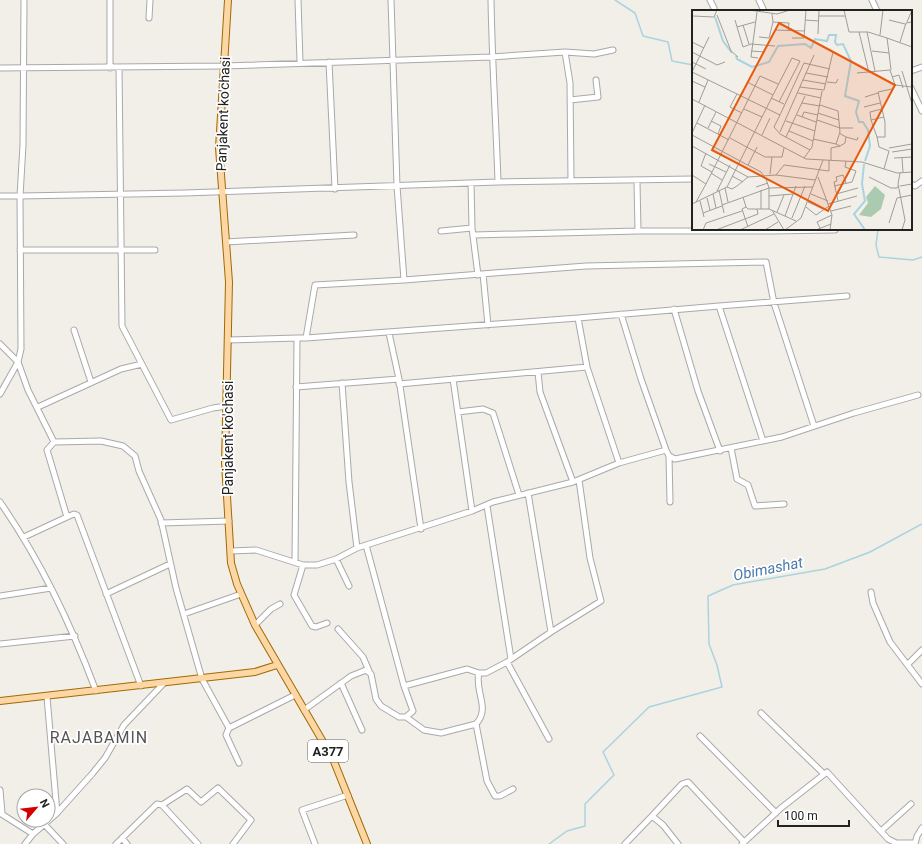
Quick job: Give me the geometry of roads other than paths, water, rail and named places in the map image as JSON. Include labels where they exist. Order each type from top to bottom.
[{"type":"main road","name":"Panjakent ko'chasi","points":[[228,0],[219,148],[228,282],[228,406],[225,463],[234,573],[241,594],[255,626],[333,759],[367,844]]},
{"type":"main road","points":[[0,701],[96,692],[202,679],[255,672],[277,665]]},
{"type":"street","points":[[0,394],[18,362],[21,349],[20,196],[23,145],[24,0]]},
{"type":"street","points":[[110,0],[110,68]]},
{"type":"street","points":[[149,18],[150,0]]},
{"type":"street","points":[[298,0],[300,62]]},
{"type":"street","points":[[391,0],[397,186],[404,280]]},
{"type":"street","points":[[491,0],[498,182]]},
{"type":"street","points":[[710,0],[714,8]]},
{"type":"street","points":[[759,0],[764,10]]},
{"type":"street","points":[[872,0],[877,10]]},
{"type":"street","points":[[0,68],[224,66],[300,62],[492,57],[565,52],[594,54],[613,50]]},
{"type":"street","points":[[565,52],[570,100],[571,181]]},
{"type":"street","points":[[329,62],[335,188]]},
{"type":"street","points":[[912,71],[922,67]]},
{"type":"street","points":[[119,68],[122,326],[171,420],[213,408],[228,406]]},
{"type":"street","points":[[570,100],[598,97],[596,80]]},
{"type":"street","points":[[912,90],[922,111]]},
{"type":"street","points":[[0,196],[120,195],[498,182],[692,179]]},
{"type":"street","points":[[637,181],[638,231]]},
{"type":"street","points":[[912,184],[915,186],[922,181]]},
{"type":"street","points":[[471,183],[472,228],[481,274],[488,325]]},
{"type":"street","points":[[441,231],[472,228]]},
{"type":"street","points":[[474,235],[638,231],[835,230]]},
{"type":"street","points":[[226,242],[354,235]]},
{"type":"street","points":[[20,250],[155,250]]},
{"type":"street","points":[[306,338],[315,285],[404,280],[586,266],[766,262],[774,303],[814,426]]},
{"type":"street","points":[[228,340],[306,338],[389,333],[847,296]]},
{"type":"street","points":[[719,306],[763,441]]},
{"type":"street","points":[[674,309],[698,390],[720,451]]},
{"type":"street","points":[[621,314],[641,379],[669,456],[670,502]]},
{"type":"street","points":[[578,318],[587,367],[619,463]]},
{"type":"street","points":[[74,330],[91,382]]},
{"type":"street","points":[[389,333],[399,384],[587,367]]},
{"type":"street","points":[[295,562],[297,338]]},
{"type":"street","points":[[0,344],[18,362],[28,390],[38,407],[54,442]]},
{"type":"street","points":[[38,407],[121,369],[142,364]]},
{"type":"street","points":[[404,686],[467,669],[479,673],[486,672],[509,660],[600,601],[590,558],[576,481],[540,392],[538,372]]},
{"type":"street","points":[[296,387],[399,379]]},
{"type":"street","points":[[399,379],[421,529]]},
{"type":"street","points":[[453,379],[472,511]]},
{"type":"street","points":[[342,383],[349,482],[357,548]]},
{"type":"street","points":[[669,456],[675,459],[720,451],[782,437],[918,395]]},
{"type":"street","points":[[458,412],[483,409],[493,413],[519,495]]},
{"type":"street","points":[[67,517],[54,467],[47,450],[54,442],[101,441],[124,446],[130,450],[135,456],[139,471],[161,524],[170,564],[202,679],[229,728]]},
{"type":"street","points":[[731,448],[737,479],[748,485],[755,506],[784,504]]},
{"type":"street","points":[[231,551],[256,550],[303,565],[317,564],[336,559],[357,548],[421,529],[487,506],[493,502],[576,481],[619,463],[666,450]]},
{"type":"street","points":[[528,493],[551,632]]},
{"type":"street","points":[[0,502],[24,537],[51,588],[75,636],[96,692]]},
{"type":"street","points":[[487,506],[509,660],[549,739]]},
{"type":"street","points":[[24,537],[74,514],[77,515],[141,686]]},
{"type":"street","points":[[161,524],[229,521]]},
{"type":"street","points":[[366,545],[404,686],[413,711],[406,717]]},
{"type":"street","points":[[336,559],[349,586]]},
{"type":"street","points":[[106,594],[170,564]]},
{"type":"street","points":[[303,565],[294,595],[312,626],[316,627],[327,623]]},
{"type":"street","points":[[0,596],[51,588]]},
{"type":"street","points":[[871,592],[873,603],[890,642],[922,684]]},
{"type":"street","points":[[184,614],[241,594]]},
{"type":"street","points":[[255,626],[272,608],[280,604]]},
{"type":"street","points":[[338,629],[363,657],[371,674],[376,699],[381,706],[399,717],[406,717],[424,730],[441,733],[476,724],[480,720],[484,709],[477,682],[479,673]]},
{"type":"street","points":[[0,644],[75,636]]},
{"type":"street","points":[[908,664],[922,650]]},
{"type":"street","points":[[304,710],[341,683],[364,670],[369,671]]},
{"type":"street","points":[[57,813],[105,758],[124,724],[164,683]]},
{"type":"street","points":[[341,683],[362,730]]},
{"type":"street","points":[[239,763],[226,735],[229,728],[295,695]]},
{"type":"street","points":[[47,697],[57,813]]},
{"type":"street","points":[[761,713],[824,774]]},
{"type":"street","points":[[476,724],[487,781],[495,796],[500,796],[513,789]]},
{"type":"street","points":[[700,736],[776,813]]},
{"type":"street","points":[[626,844],[682,784],[688,782],[743,843],[776,813],[824,774],[829,773],[888,839],[896,843],[915,844],[917,836],[922,828]]},
{"type":"street","points":[[116,844],[156,805],[162,805],[186,789],[200,802],[218,788],[251,820],[234,844]]},
{"type":"street","points":[[0,790],[1,813],[33,834]]},
{"type":"street","points":[[315,844],[302,810],[348,795]]},
{"type":"street","points":[[881,831],[911,804]]},
{"type":"street","points":[[162,805],[198,844]]},
{"type":"street","points":[[652,816],[663,825],[678,844]]},
{"type":"street","points":[[25,844],[40,828]]},
{"type":"street","points":[[48,828],[63,844]]},
{"type":"street","points":[[122,838],[127,844]]},
{"type":"waterway","name":"Obimashat","points":[[615,0],[635,13],[643,36],[668,42],[672,61],[692,65]]},
{"type":"waterway","name":"Obimashat","points":[[878,230],[876,245],[879,257],[913,260],[922,257]]},
{"type":"waterway","name":"Obimashat","points":[[549,844],[567,831],[585,826],[585,804],[614,775],[603,752],[649,707],[722,687],[717,665],[709,644],[708,596],[733,585],[825,569],[870,552],[922,524]]},
{"type":"district","name":"RAJABAMIN","points":[[99,737]]}]
